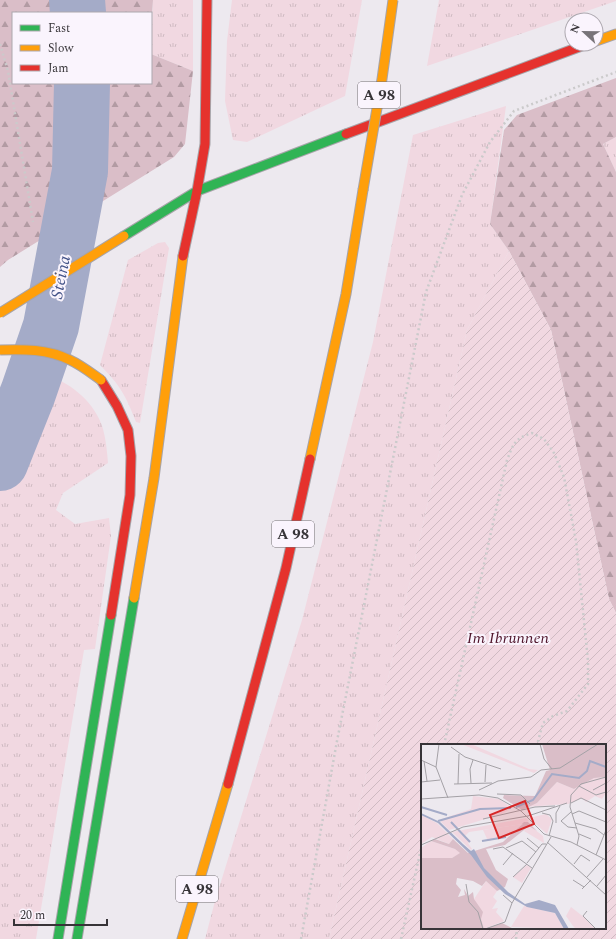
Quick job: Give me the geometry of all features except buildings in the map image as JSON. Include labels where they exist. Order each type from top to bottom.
[{"type":"main road","points":[[77,939],[154,478],[183,256],[197,191],[205,144],[207,0]]},
{"type":"main road","name":"A 98","points":[[182,939],[232,773],[286,568],[346,294],[382,79],[392,0]]},
{"type":"main road","points":[[604,38],[616,34]]},
{"type":"main road","points":[[0,314],[197,191],[265,164],[566,52]]},
{"type":"main road","points":[[0,350],[24,349],[51,352],[78,363],[101,380],[117,406],[128,430],[131,456],[130,495],[119,569],[58,939]]},
{"type":"path","points":[[0,44],[8,71],[33,222]]},
{"type":"path","points":[[300,939],[337,741],[426,292],[462,195],[490,142],[514,111],[616,72]]},
{"type":"path","points":[[444,744],[507,460],[513,445],[520,437],[532,433],[544,439],[554,453],[564,477],[576,541],[588,661],[588,684],[567,711],[553,716],[543,723],[537,744]]},
{"type":"path","points":[[401,939],[421,849]]},
{"type":"path","points":[[516,939],[517,929]]},
{"type":"green space","points":[[0,0],[153,0],[152,14],[152,12],[12,12],[12,84],[152,84],[152,54],[193,71],[185,144],[174,157],[8,260],[0,267]]},
{"type":"green space","points":[[153,0],[193,0],[193,71],[152,54]]},
{"type":"green space","points":[[232,0],[362,0],[345,96],[247,142],[233,140],[225,101],[227,41]]},
{"type":"green space","points":[[439,0],[616,0],[584,12],[564,12],[564,19],[427,66]]},
{"type":"green space","points":[[616,78],[616,137],[603,144],[616,172],[616,613],[609,599],[551,330],[509,251],[490,224],[504,130],[517,115]]},
{"type":"green space","points":[[506,106],[490,224],[509,251],[467,330],[329,939],[205,939],[215,901],[302,620],[373,342],[413,135]]},
{"type":"green space","points":[[616,137],[616,172],[603,144]]},
{"type":"green space","points":[[165,242],[169,248],[140,423],[136,422],[118,385],[100,365],[128,260],[158,243]]},
{"type":"green space","name":"Im Ibrunnen","points":[[509,251],[551,330],[609,599],[616,613],[616,939],[329,939],[467,330]]},
{"type":"green space","points":[[11,373],[48,376],[66,384],[82,396],[95,411],[100,420],[105,437],[108,463],[63,493],[56,510],[75,524],[109,518],[111,536],[95,649],[84,650],[36,939],[0,939],[0,405]]},
{"type":"waterway","name":"Steina","points":[[77,0],[78,12]]},
{"type":"waterway","name":"Steina","points":[[0,463],[28,393],[51,326],[80,171],[82,84]]},
{"type":"traffic: fast","points":[[124,236],[197,191],[346,134]]},
{"type":"traffic: fast","points":[[77,939],[134,598]]},
{"type":"traffic: fast","points":[[58,939],[111,615]]},
{"type":"traffic: slow","points":[[363,190],[382,79],[393,0]]},
{"type":"traffic: slow","points":[[604,38],[616,34]]},
{"type":"traffic: slow","points":[[310,459],[346,294],[363,190]]},
{"type":"traffic: slow","points":[[0,313],[124,236]]},
{"type":"traffic: slow","points":[[134,598],[154,478],[183,256]]},
{"type":"traffic: slow","points":[[0,350],[26,350],[62,356],[86,369],[101,380]]},
{"type":"traffic: slow","points":[[182,939],[228,784]]},
{"type":"traffic: jam","points":[[183,256],[197,191],[205,144],[207,0]]},
{"type":"traffic: jam","points":[[346,134],[566,52]]},
{"type":"traffic: jam","points":[[101,380],[117,406],[128,430],[131,456],[130,495],[111,615]]},
{"type":"traffic: jam","points":[[228,784],[286,568],[310,459]]}]
